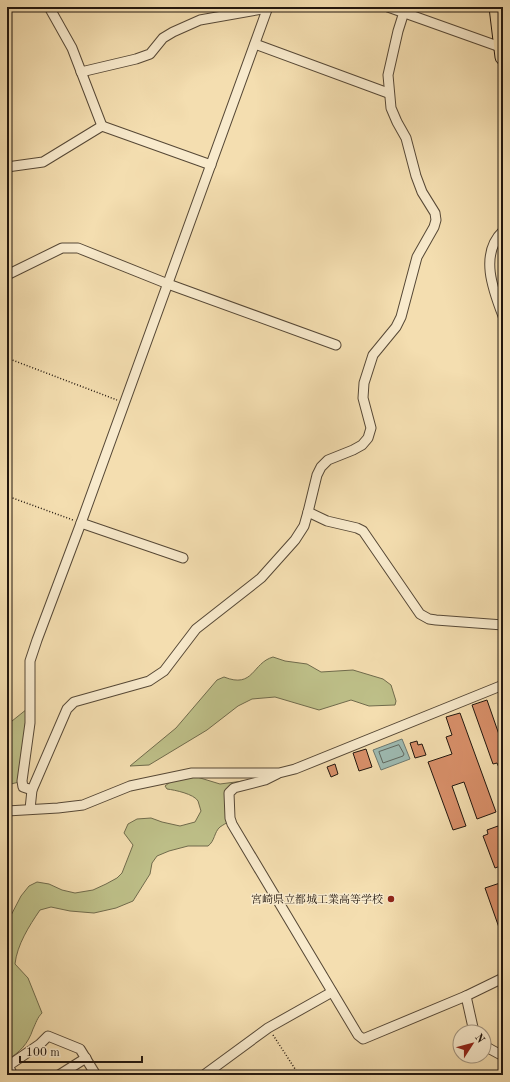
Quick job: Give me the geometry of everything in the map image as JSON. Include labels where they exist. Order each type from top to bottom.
[{"type":"main road","points":[[497,7],[503,51]]},
{"type":"street","points":[[49,7],[72,48],[102,126],[211,165]]},
{"type":"street","points":[[388,7],[403,10],[503,51]]},
{"type":"street","points":[[32,790],[24,787],[22,781],[30,724],[30,661],[268,8],[200,20],[163,38],[150,54],[136,59],[81,72]]},
{"type":"street","points":[[30,809],[32,790],[70,705],[74,702],[149,681],[164,671],[196,630],[250,587],[271,568],[295,540],[304,526],[321,467],[328,460],[353,450],[368,438],[371,428],[363,398],[364,383],[373,355],[396,327],[401,317],[417,258],[434,227],[436,220],[435,213],[422,192],[416,176],[406,138],[390,108],[388,75],[403,10]]},
{"type":"street","points":[[255,44],[388,93]]},
{"type":"street","points":[[7,167],[43,162],[102,126]]},
{"type":"street","points":[[503,231],[490,251],[489,265],[497,301],[503,316]]},
{"type":"street","points":[[7,275],[62,248],[78,248],[168,284],[336,345]]},
{"type":"street","points":[[308,512],[327,521],[357,528],[363,531],[420,614],[429,619],[436,620],[503,625]]},
{"type":"street","points":[[81,523],[183,558]]},
{"type":"street","points":[[503,685],[306,766],[234,788],[230,790],[229,793],[230,818],[232,824],[358,1035],[363,1039],[466,996],[503,978]]},
{"type":"street","points":[[7,811],[83,805],[130,786],[192,773],[279,773]]},
{"type":"street","points":[[207,1074],[268,1028],[332,992]]},
{"type":"street","points":[[466,996],[472,1024]]},
{"type":"street","points":[[13,1075],[8,1066],[40,1044],[48,1036],[80,1049],[96,1075]]},
{"type":"street","points":[[492,1050],[503,1056]]},
{"type":"street","points":[[59,1075],[86,1058]]},
{"type":"path","points":[[7,358],[125,403]]},
{"type":"path","points":[[7,496],[81,523]]},
{"type":"path","points":[[268,1028],[299,1075]]},
{"type":"green space","points":[[273,657],[285,661],[307,664],[321,672],[353,670],[383,679],[391,685],[396,701],[395,705],[369,706],[351,700],[319,710],[275,697],[252,699],[238,706],[207,730],[149,765],[130,766],[176,728],[217,680],[224,677],[234,680],[247,678],[261,664]]},
{"type":"green space","points":[[27,709],[19,782],[7,785],[7,725]]},
{"type":"green space","points":[[197,777],[220,784],[259,779],[233,786],[229,822],[218,829],[212,842],[208,846],[188,846],[157,856],[152,863],[150,874],[133,901],[116,908],[94,913],[70,911],[51,907],[40,910],[21,943],[15,964],[28,978],[42,1013],[26,1043],[20,1051],[7,1060],[7,923],[21,896],[29,886],[37,882],[49,884],[62,890],[75,893],[93,890],[117,878],[122,873],[133,845],[124,833],[128,824],[137,819],[151,818],[180,826],[195,822],[201,811],[198,801],[189,794],[167,789],[165,786],[173,780]]},
{"type":"water","points":[[402,739],[410,759],[381,770],[373,750]]},
{"type":"building","points":[[487,700],[503,746],[503,777],[497,763],[493,764],[472,705]]},
{"type":"building","points":[[460,713],[496,812],[477,819],[464,782],[452,786],[466,826],[453,830],[428,762],[452,754],[446,737],[452,735],[446,717]]},
{"type":"building","points":[[417,741],[418,745],[422,744],[426,755],[415,758],[410,743]]},
{"type":"building","points":[[366,749],[372,767],[359,771],[353,753]]},
{"type":"building","points":[[335,764],[338,774],[331,777],[327,767]]},
{"type":"building","points":[[498,826],[503,841],[503,865],[495,868],[483,836],[488,834],[487,830]]},
{"type":"building","points":[[503,882],[503,936],[502,936],[485,888]]},
{"type":"place","name":"宮崎県立都城工業高等学校","points":[[391,899]]}]
